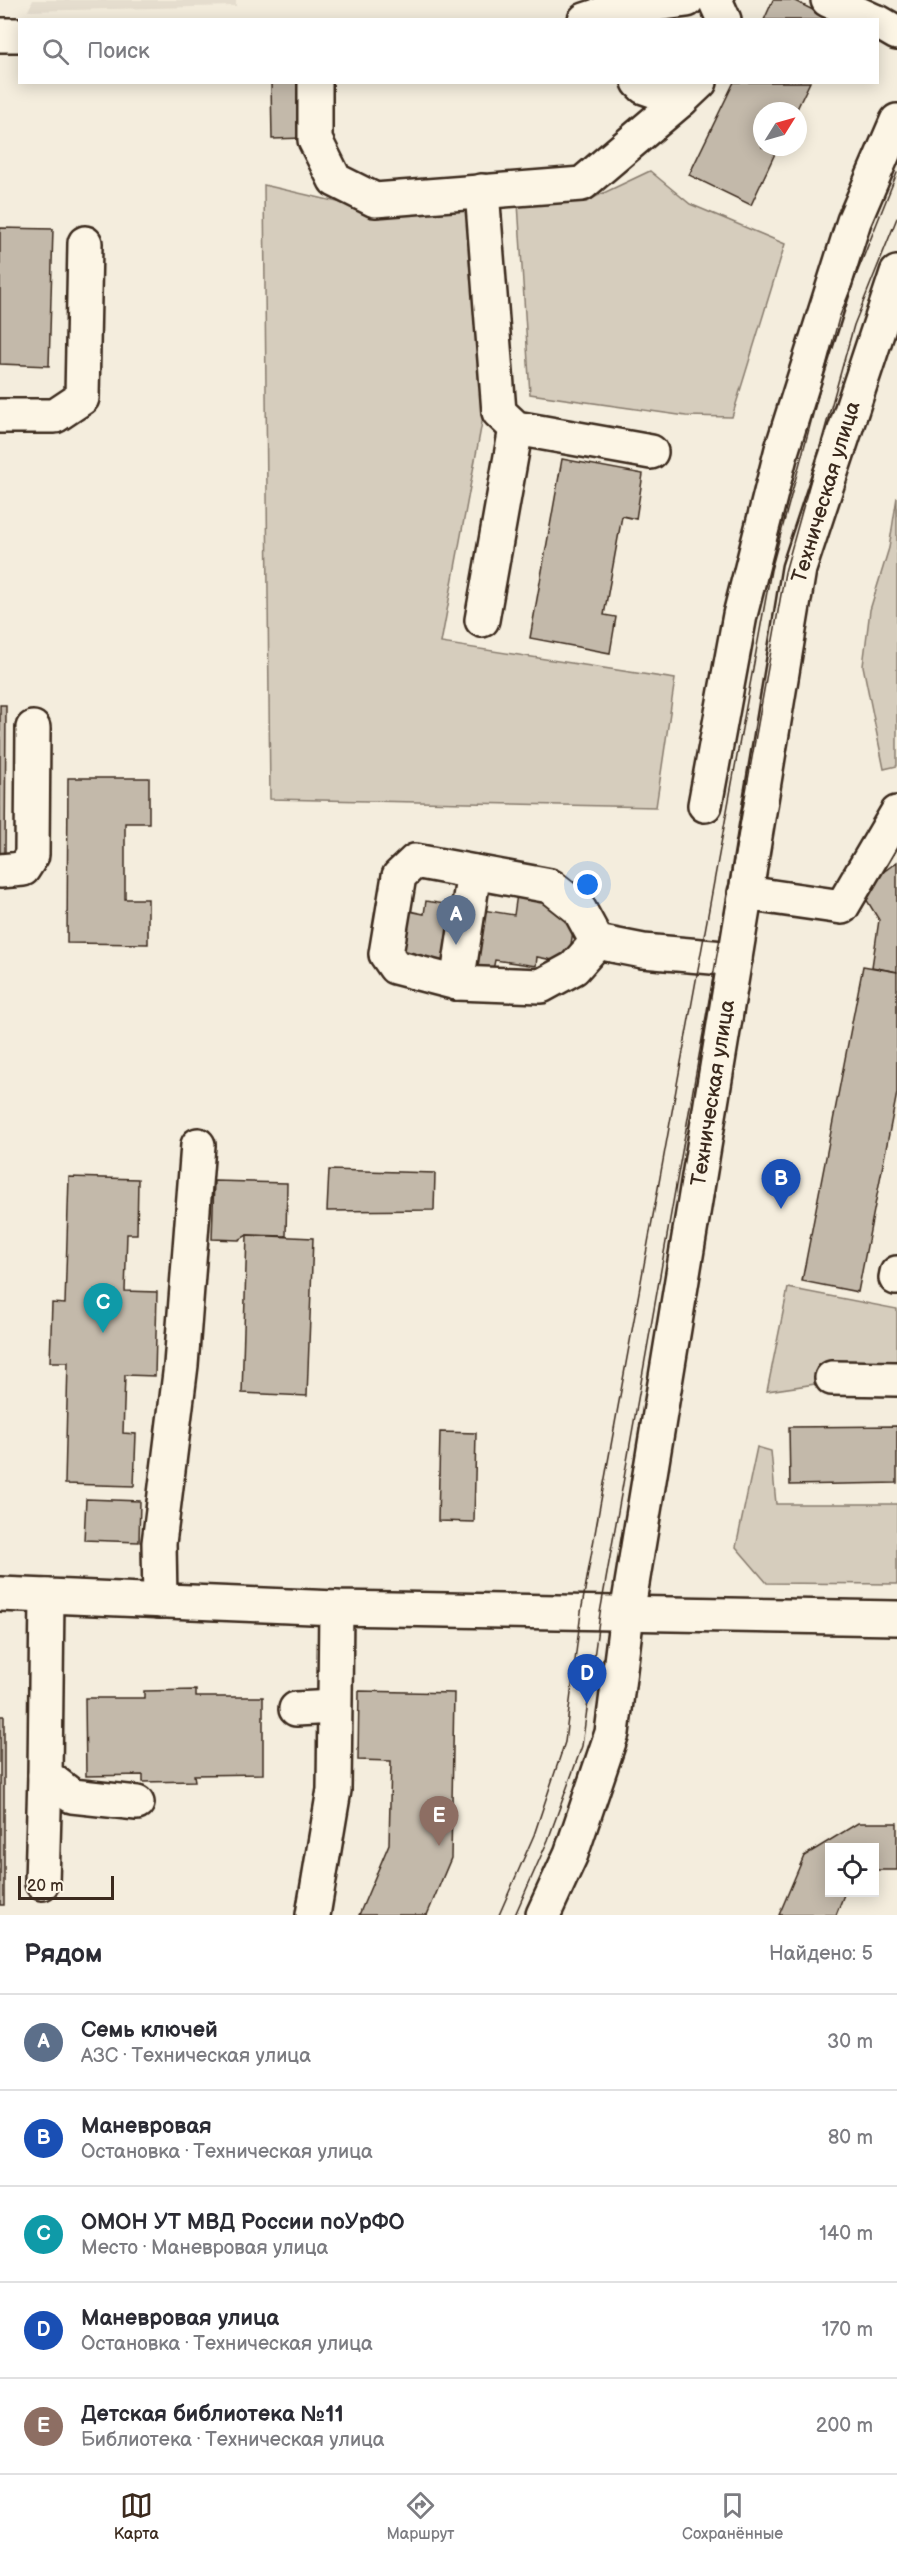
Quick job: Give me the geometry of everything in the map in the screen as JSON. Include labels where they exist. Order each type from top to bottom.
[{"type":"main road","points":[[591,18],[618,9],[687,0]]},
{"type":"main road","points":[[715,0],[723,18]]},
{"type":"main road","points":[[828,0],[868,18]]},
{"type":"main road","points":[[879,23],[897,33]]},
{"type":"main road","points":[[0,35],[18,35]]},
{"type":"main road","points":[[315,84],[315,140],[335,180],[375,200],[582,183],[691,91]]},
{"type":"main road","points":[[641,84],[645,87],[691,91]]},
{"type":"main road","points":[[705,805],[740,615],[782,449],[854,221],[897,121]]},
{"type":"main road","points":[[482,191],[499,412],[516,428],[651,452]]},
{"type":"main road","points":[[0,416],[55,416],[82,398],[84,243]]},
{"type":"main road","name":"Техническая улица","points":[[543,1915],[571,1854],[612,1733],[627,1614],[799,569],[897,273]]},
{"type":"main road","points":[[482,620],[516,428]]},
{"type":"main road","points":[[0,872],[23,869],[32,855],[33,728]]},
{"type":"main road","points":[[745,893],[842,907],[897,813]]},
{"type":"main road","points":[[415,861],[550,886],[579,909],[597,942],[574,968],[541,986],[457,983],[395,967],[386,954],[399,876],[415,861]]},
{"type":"main road","points":[[457,983],[474,872]]},
{"type":"main road","points":[[597,942],[643,951],[700,954],[735,959]]},
{"type":"main road","points":[[160,1601],[159,1543],[181,1365],[198,1145]]},
{"type":"main road","points":[[832,1378],[897,1379]]},
{"type":"main road","points":[[0,1594],[336,1608],[897,1617]]},
{"type":"main road","points":[[42,1883],[47,1596]]},
{"type":"main road","points":[[313,1915],[334,1790],[336,1608]]},
{"type":"main road","points":[[296,1708],[334,1707]]},
{"type":"main road","points":[[45,1775],[72,1796],[137,1803]]},
{"type":"shaded area","points":[[33,0],[236,0],[236,6],[28,11]]},
{"type":"shaded area","points":[[650,171],[690,204],[785,244],[732,417],[686,416],[530,394],[518,203],[589,200]]},
{"type":"shaded area","points":[[264,185],[385,213],[468,208],[483,417],[441,643],[675,679],[656,807],[270,799]]},
{"type":"shaded area","points":[[897,497],[897,766],[884,769],[863,666],[870,610],[889,548]]},
{"type":"shaded area","points":[[788,1288],[897,1309],[897,1372],[767,1391]]},
{"type":"shaded area","points":[[757,1447],[771,1451],[776,1504],[897,1504],[897,1584],[767,1583],[736,1547]]},
{"type":"building","points":[[773,0],[793,0],[829,18],[765,18]]},
{"type":"building","points":[[271,84],[303,84],[304,138],[272,139]]},
{"type":"building","points":[[733,84],[809,84],[800,102],[753,102],[753,156],[774,156],[751,205],[689,175]]},
{"type":"building","points":[[0,228],[53,229],[49,366],[0,364]]},
{"type":"building","points":[[562,459],[643,474],[636,519],[622,516],[604,615],[616,617],[610,653],[530,638]]},
{"type":"building","points":[[0,705],[6,705],[5,853],[0,853]]},
{"type":"building","points":[[68,778],[149,778],[149,823],[125,823],[125,899],[148,899],[148,944],[67,943]]},
{"type":"building","points":[[897,862],[897,972],[872,967],[879,920],[860,889]]},
{"type":"building","points":[[517,894],[552,900],[550,909],[576,912],[568,963],[537,957],[536,966],[495,960],[493,970],[415,958],[403,953],[409,911],[424,914],[426,901],[514,915]]},
{"type":"building","points":[[863,966],[897,972],[897,1093],[858,1292],[802,1281]]},
{"type":"building","points":[[329,1170],[435,1173],[434,1210],[327,1211]]},
{"type":"building","points":[[69,1177],[138,1179],[137,1234],[127,1234],[125,1291],[157,1292],[155,1376],[125,1375],[123,1433],[136,1434],[134,1486],[65,1484],[68,1362],[50,1362],[52,1303],[65,1304]]},
{"type":"building","points":[[214,1181],[287,1183],[286,1236],[247,1235],[239,1240],[212,1239]]},
{"type":"building","points":[[247,1235],[313,1238],[307,1396],[242,1393]]},
{"type":"building","points":[[897,1426],[897,1483],[790,1485],[789,1427]]},
{"type":"building","points":[[440,1432],[476,1433],[474,1522],[438,1521]]},
{"type":"building","points":[[86,1499],[140,1501],[139,1542],[84,1540]]},
{"type":"building","points":[[196,1690],[196,1697],[263,1697],[263,1774],[194,1775],[195,1781],[143,1782],[143,1775],[86,1776],[85,1698],[144,1698],[144,1691]]},
{"type":"building","points":[[359,1691],[454,1693],[451,1858],[427,1915],[359,1915],[389,1844],[391,1761],[358,1760]]},
{"type":"building","points":[[0,1716],[4,1716],[4,1905],[0,1905]]},
{"type":"building","points":[[858,1823],[897,1823],[897,1870],[879,1870],[879,1843],[825,1843]]},
{"type":"building","points":[[825,1843],[825,1897],[843,1897],[836,1915],[779,1915],[804,1856]]},
{"type":"tram line","points":[[499,1915],[534,1835],[565,1742],[581,1612],[771,570],[839,318],[897,173]]},
{"type":"tram line","points":[[515,1915],[548,1840],[582,1746],[600,1613],[785,572],[854,325],[897,218]]},
{"type":"place","name":"Семь ключей","points":[[456,945]]},
{"type":"place","name":"Маневровая","points":[[781,1209]]},
{"type":"place","name":"ОМОН УТ МВД России поУрФО","points":[[103,1333]]},
{"type":"place","name":"Маневровая улица","points":[[587,1704]]},
{"type":"place","name":"Детская библиотека №11","points":[[439,1846]]}]
